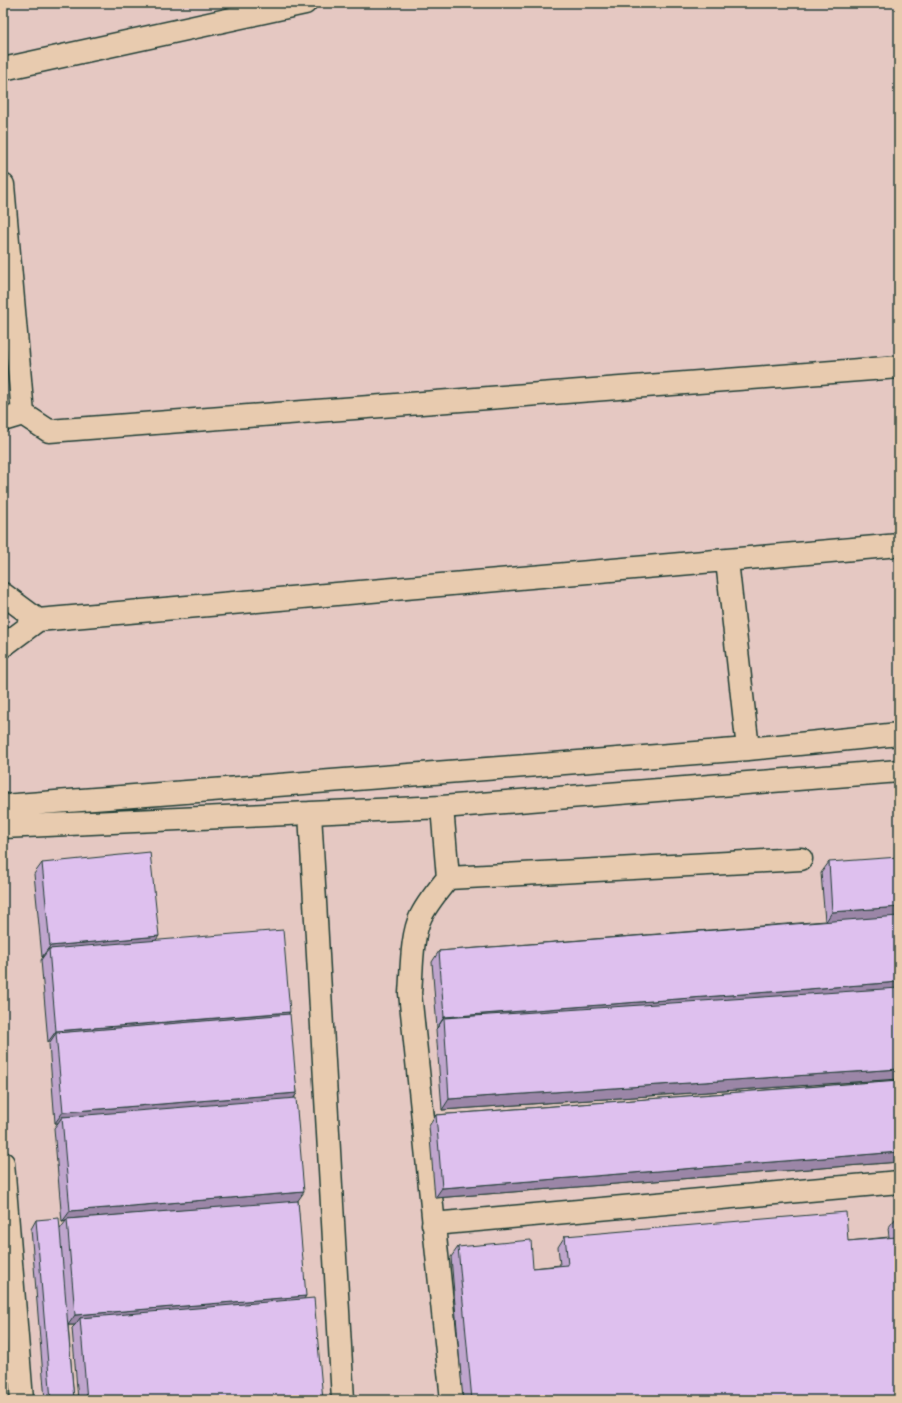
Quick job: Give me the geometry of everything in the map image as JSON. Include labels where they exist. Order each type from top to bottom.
[{"type":"street","points":[[3,69],[305,3]]},
{"type":"street","points":[[3,186],[23,414]]},
{"type":"street","points":[[3,420],[23,414],[49,431],[899,366]]},
{"type":"street","points":[[3,646],[38,620],[899,545]]},
{"type":"street","points":[[727,561],[748,749]]},
{"type":"street","points":[[3,594],[38,620]]},
{"type":"street","points":[[3,806],[748,749],[899,734]]},
{"type":"street","points":[[3,827],[442,807],[899,771]]},
{"type":"street","points":[[442,807],[448,878],[431,898],[420,917],[415,938],[410,993],[452,1400]]},
{"type":"street","points":[[310,813],[343,1400]]},
{"type":"street","points":[[448,878],[801,859]]},
{"type":"street","points":[[3,1163],[22,1400]]},
{"type":"street","points":[[433,1224],[899,1182]]},
{"type":"shaded area","points":[[3,3],[899,3],[899,1400],[3,1400]]},
{"type":"building","points":[[150,852],[159,936],[50,946],[42,863]]},
{"type":"building","points":[[899,857],[899,907],[832,912],[829,862]]},
{"type":"building","points":[[899,916],[899,982],[444,1017],[439,951]]},
{"type":"building","points":[[283,930],[290,1012],[56,1031],[49,949]]},
{"type":"building","points":[[899,988],[899,1069],[449,1099],[444,1018]]},
{"type":"building","points":[[290,1014],[297,1093],[63,1112],[56,1033]]},
{"type":"building","points":[[899,1080],[899,1152],[442,1188],[436,1115]]},
{"type":"building","points":[[296,1098],[304,1192],[70,1211],[62,1117]]},
{"type":"building","points":[[298,1201],[306,1296],[75,1315],[67,1219]]},
{"type":"building","points":[[846,1212],[848,1241],[897,1237],[896,1218],[899,1217],[899,1400],[472,1400],[458,1247],[531,1240],[533,1268],[568,1265],[565,1236]]},
{"type":"building","points":[[59,1218],[74,1400],[51,1400],[36,1220]]},
{"type":"building","points":[[314,1298],[323,1400],[87,1400],[80,1318]]}]
